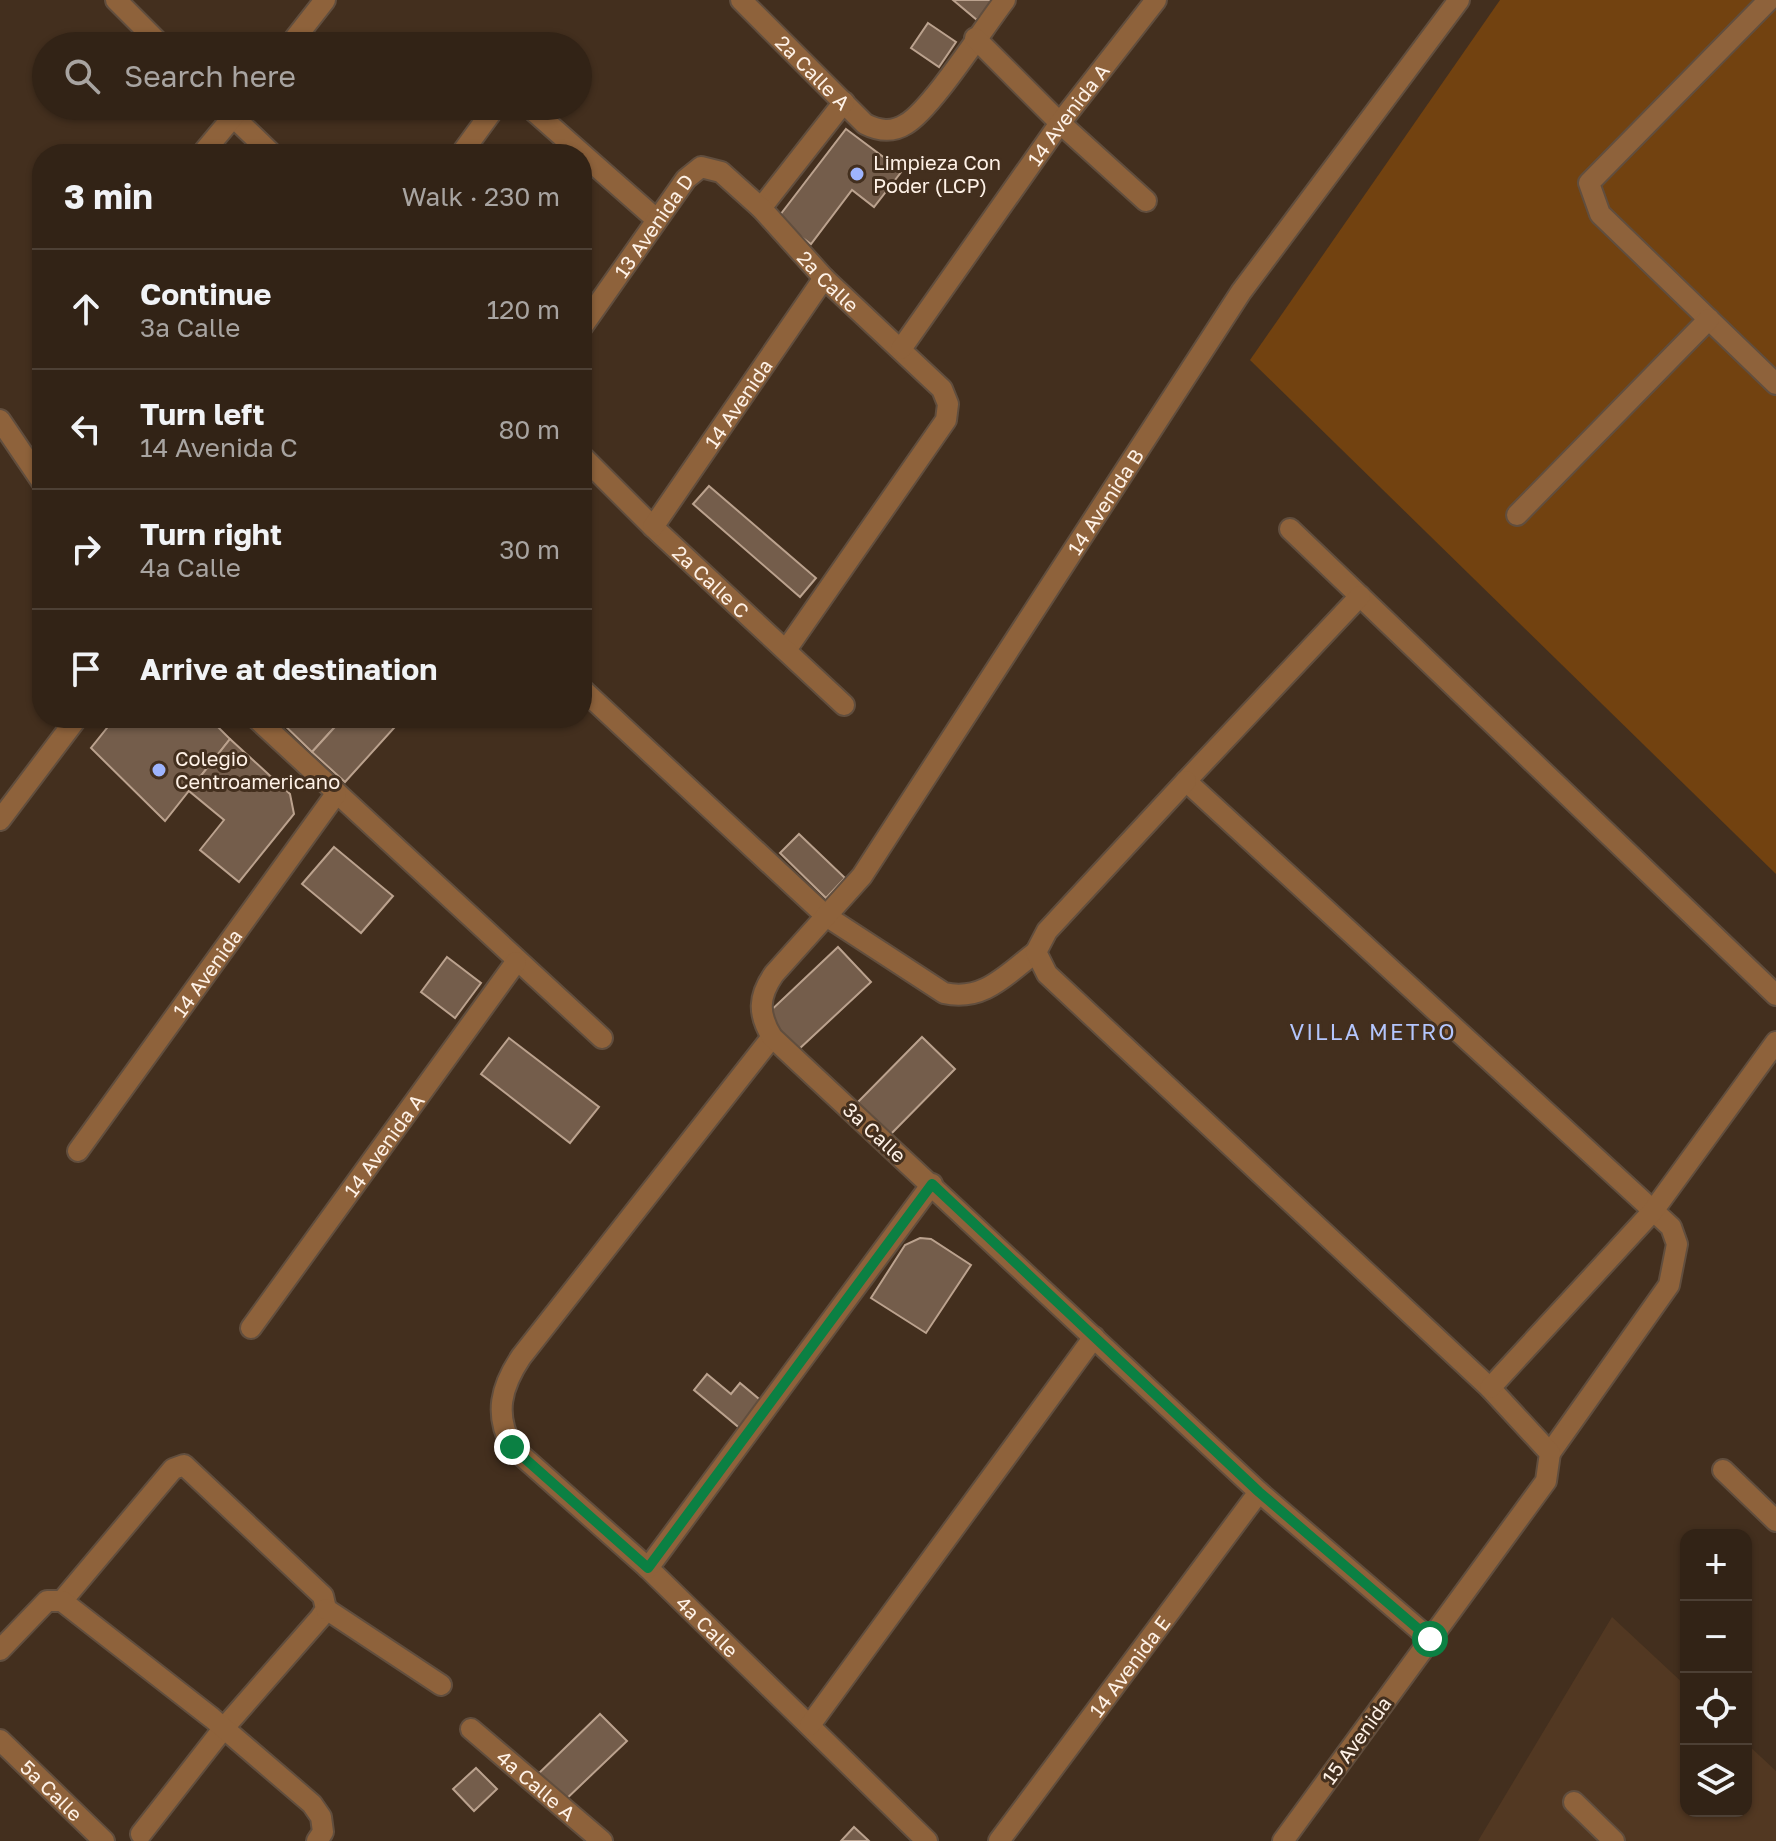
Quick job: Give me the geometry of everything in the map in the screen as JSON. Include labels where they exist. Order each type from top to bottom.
[{"type":"street","points":[[116,0],[148,32]]},
{"type":"street","points":[[300,32],[325,0]]},
{"type":"street","name":"2a Calle A","points":[[741,0],[865,124],[877,130],[892,130],[919,114],[975,38]]},
{"type":"street","points":[[1005,0],[975,38],[1060,123],[1146,201]]},
{"type":"street","name":"14 Avenida A","points":[[901,349],[1060,123],[1156,0]]},
{"type":"street","name":"14 Avenida B","points":[[760,1005],[765,988],[774,974],[862,876],[1241,292],[1459,0]]},
{"type":"street","points":[[1769,0],[1589,183],[1600,214],[1776,384]]},
{"type":"street","points":[[761,208],[844,102]]},
{"type":"street","points":[[209,144],[225,120]]},
{"type":"street","points":[[241,120],[263,144]]},
{"type":"street","points":[[468,144],[486,120]]},
{"type":"street","points":[[544,120],[571,144]]},
{"type":"street","points":[[592,162],[656,219]]},
{"type":"street","name":"2a Calle","points":[[701,167],[721,172],[761,208],[824,278],[942,389],[948,404],[946,420],[786,650]]},
{"type":"street","name":"13 Avenida D","points":[[592,312],[656,219],[686,179],[701,167]]},
{"type":"street","name":"14 Avenida","points":[[653,527],[824,278]]},
{"type":"street","points":[[1517,515],[1709,319]]},
{"type":"street","points":[[0,420],[32,467]]},
{"type":"street","name":"2a Calle C","points":[[592,466],[844,705]]},
{"type":"street","points":[[1290,529],[1776,995]]},
{"type":"street","points":[[592,698],[826,916],[944,993],[961,997],[983,992],[1036,952],[1047,931],[1360,596]]},
{"type":"street","points":[[0,820],[69,728]]},
{"type":"street","points":[[267,728],[516,962],[602,1038]]},
{"type":"street","name":"15 Avenida","points":[[1186,781],[1671,1227],[1677,1244],[1669,1285],[1550,1453],[1546,1481],[1283,1841]]},
{"type":"street","name":"14 Avenida","points":[[78,1151],[336,794]]},
{"type":"street","points":[[1036,952],[1047,974],[1490,1388],[1550,1453]]},
{"type":"street","name":"14 Avenida A","points":[[251,1328],[516,962]]},
{"type":"street","name":"3a Calle","points":[[760,1005],[763,1023],[772,1037],[1259,1492],[1430,1639]]},
{"type":"street","name":"4a Calle","points":[[772,1037],[521,1357],[505,1381],[500,1407],[503,1430],[512,1447],[648,1568],[927,1841]]},
{"type":"street","points":[[1490,1388],[1653,1211],[1776,1042]]},
{"type":"street","points":[[648,1568],[932,1184]]},
{"type":"street","points":[[810,1725],[1094,1337]]},
{"type":"street","points":[[62,1601],[173,1469],[184,1465],[323,1596],[326,1609],[441,1685]]},
{"type":"street","points":[[1723,1470],[1776,1521]]},
{"type":"street","name":"14 Avenida E","points":[[999,1841],[1259,1492]]},
{"type":"street","points":[[0,1650],[47,1601],[62,1601],[312,1804],[321,1817],[323,1832],[317,1841]]},
{"type":"street","points":[[141,1834],[223,1729],[326,1609]]},
{"type":"street","name":"4a Calle A","points":[[471,1729],[602,1841]]},
{"type":"street","name":"5a Calle","points":[[0,1740],[104,1841]]},
{"type":"street","points":[[1574,1802],[1614,1841]]},
{"type":"shaded area","points":[[1500,0],[1776,0],[1776,874],[1250,360]]},
{"type":"shaded area","points":[[1612,1617],[1680,1680],[1680,1817],[1752,1817],[1752,1749],[1776,1771],[1776,1841],[1478,1841]]},
{"type":"building","points":[[953,0],[994,0],[977,20]]},
{"type":"building","points":[[928,23],[956,42],[939,67],[911,48]]},
{"type":"building","points":[[846,129],[902,171],[874,207],[852,190],[811,244],[777,219]]},
{"type":"building","points":[[709,486],[816,578],[800,597],[693,504]]},
{"type":"building","name":"Colegio Centroamericano","points":[[107,728],[219,728],[230,739],[165,821],[91,748]]},
{"type":"building","points":[[287,728],[334,728],[312,752]]},
{"type":"building","points":[[334,728],[394,728],[345,782],[312,752]]},
{"type":"building","points":[[230,739],[290,794],[294,814],[239,882],[200,850],[224,820],[189,791]]},
{"type":"building","points":[[799,834],[845,878],[826,898],[780,853]]},
{"type":"building","points":[[334,847],[393,896],[361,933],[302,884]]},
{"type":"building","points":[[838,947],[871,982],[798,1050],[766,1015]]},
{"type":"building","points":[[447,957],[481,983],[455,1018],[421,992]]},
{"type":"building","points":[[922,1037],[955,1069],[886,1139],[853,1107]]},
{"type":"building","points":[[509,1038],[599,1107],[570,1143],[481,1074]]},
{"type":"building","points":[[920,1238],[931,1239],[971,1265],[926,1333],[871,1298],[905,1245]]},
{"type":"building","points":[[707,1374],[731,1394],[740,1383],[765,1404],[742,1430],[694,1390]]},
{"type":"building","points":[[600,1714],[627,1741],[562,1803],[536,1776]]},
{"type":"building","points":[[476,1768],[497,1789],[474,1811],[453,1789]]},
{"type":"building","points":[[854,1827],[869,1841],[841,1841]]},
{"type":"place","name":"Limpieza Con Poder (LCP)","points":[[857,174]]},
{"type":"place","name":"Colegio Centroamericano","points":[[159,770]]},
{"type":"district","name":"VILLA METRO","points":[[1373,1031]]},
{"type":"route","points":[[512,1447],[648,1568],[932,1184],[1259,1492],[1430,1639]]}]
